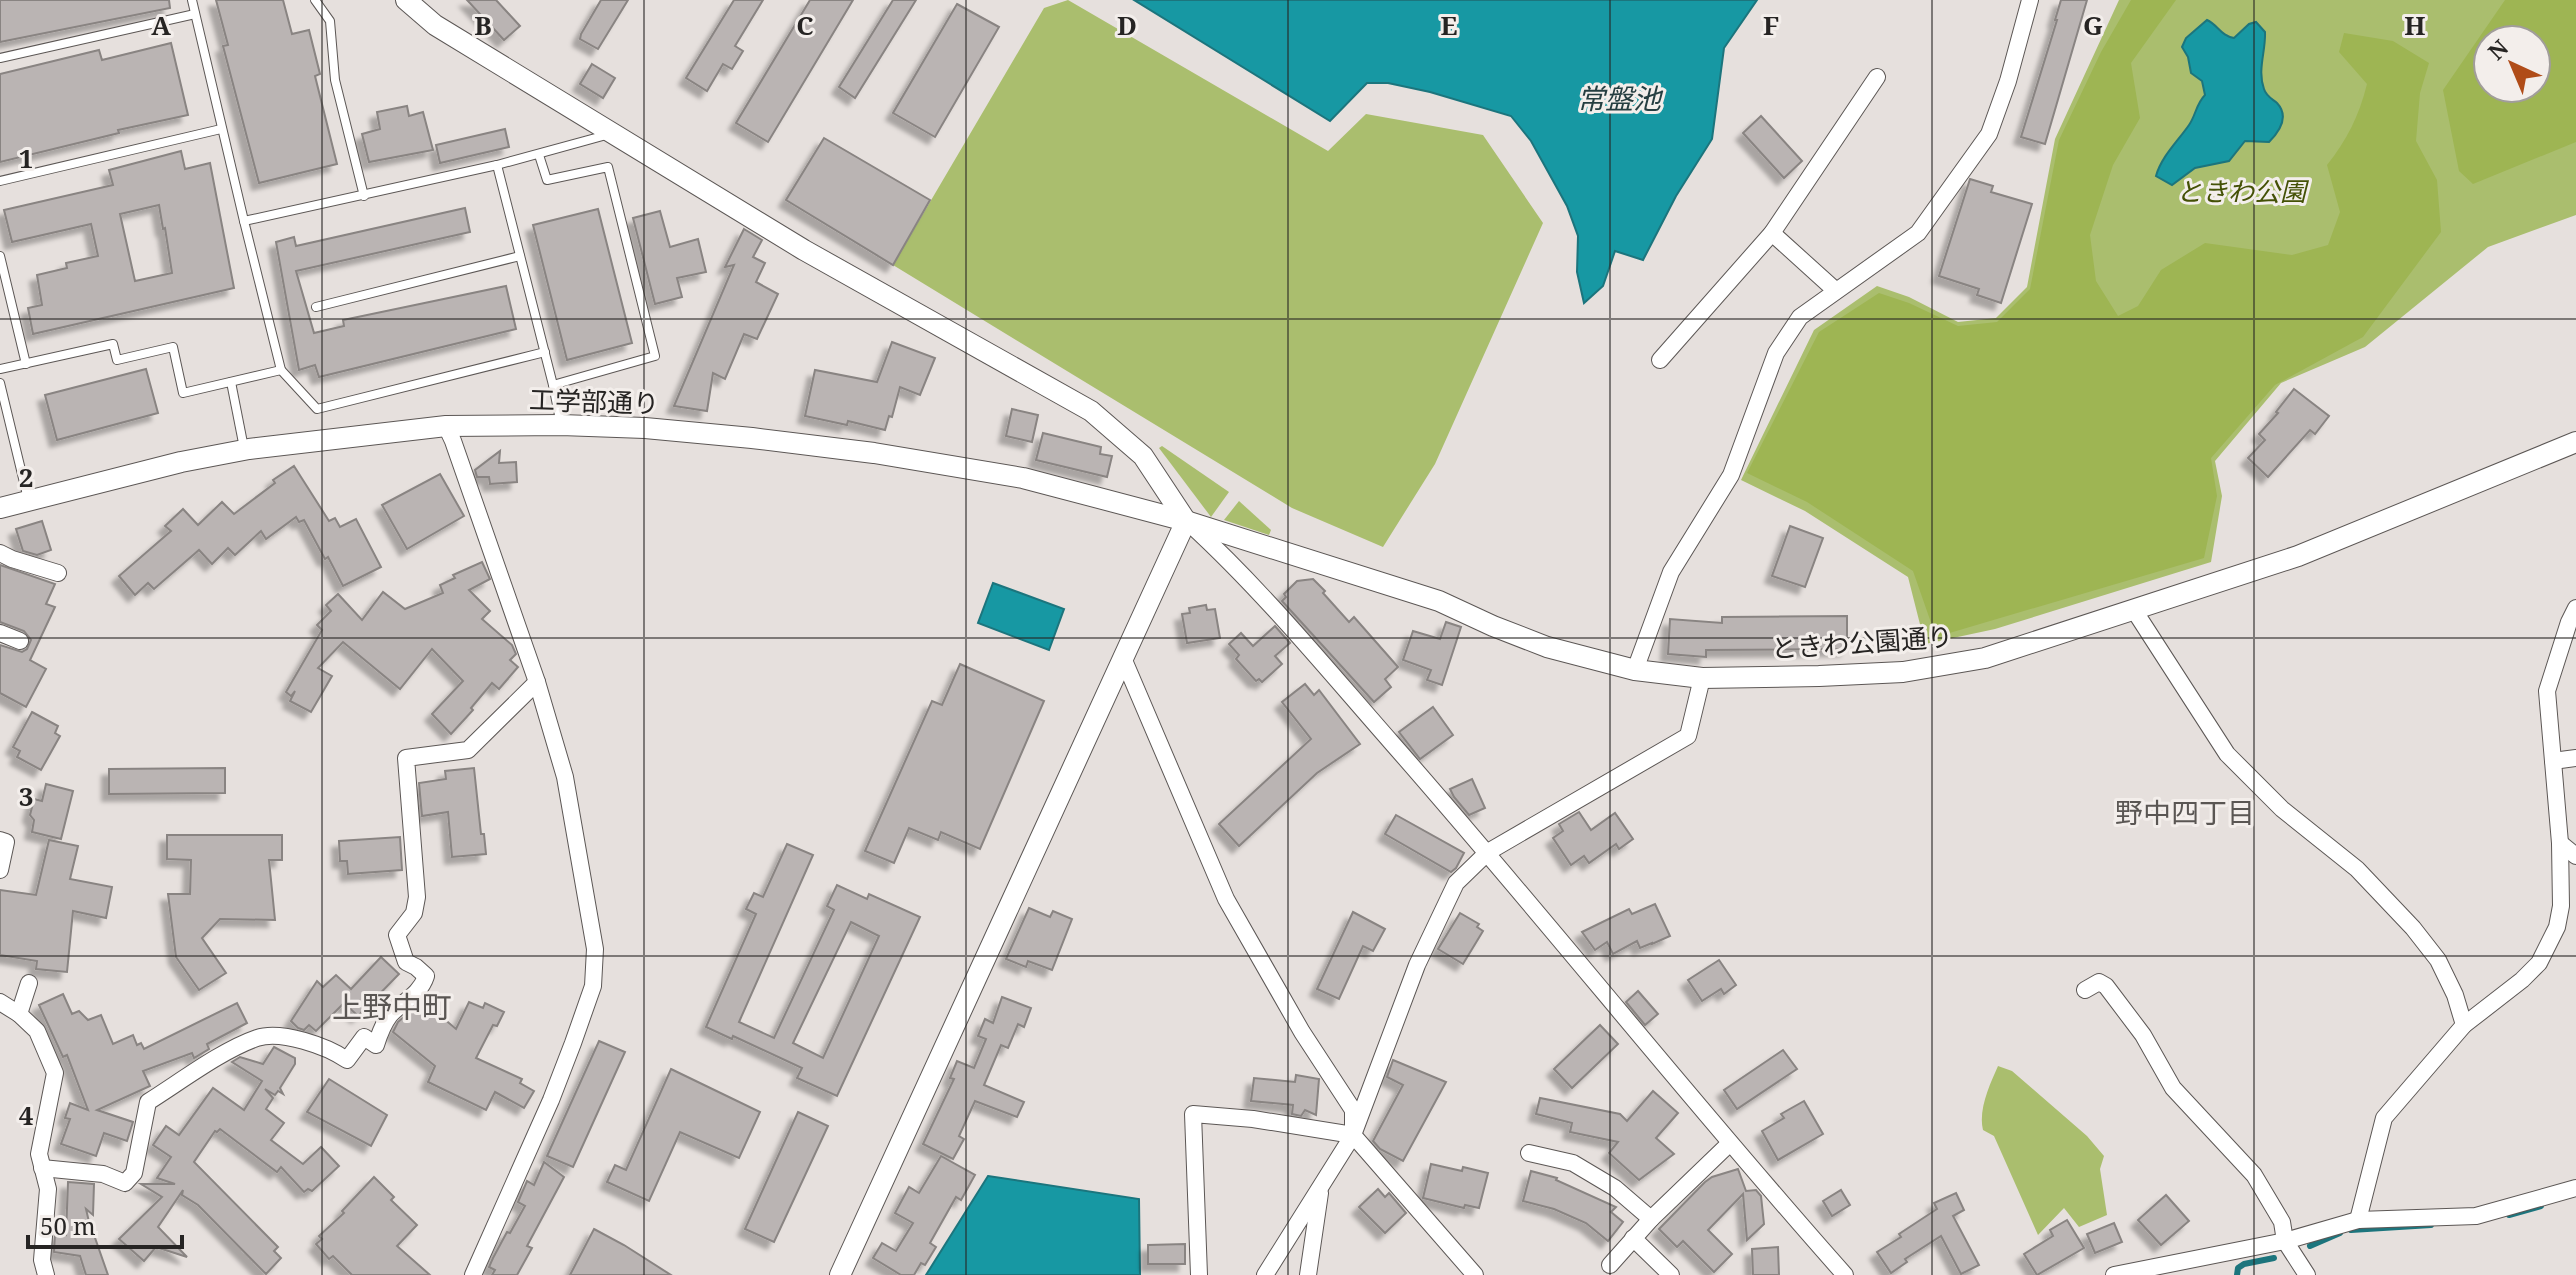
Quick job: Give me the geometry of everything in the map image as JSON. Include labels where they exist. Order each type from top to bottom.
[{"type":"street","points":[[406,0],[435,25],[610,134],[804,250],[1091,411],[1115,429],[1143,456],[1186,521],[1248,578],[1488,852],[1730,1143],[1845,1275]]},
{"type":"street","points":[[1635,670],[1671,572],[1731,475],[1776,353],[1800,317],[1918,233],[1989,134],[2008,81],[2030,0]]},
{"type":"street","points":[[1660,360],[1772,233],[1877,77]]},
{"type":"street","points":[[1772,233],[1835,290]]},
{"type":"street","name":"工学部通り","points":[[0,508],[181,462],[245,450],[446,426],[561,425],[645,428],[874,453],[1023,478],[1186,521]]},
{"type":"street","points":[[446,426],[537,682],[565,777],[595,949],[593,986],[551,1100],[473,1275]]},
{"type":"street","name":"ときわ公園通り","points":[[1186,521],[1439,601],[1547,647],[1635,670],[1702,678],[1903,672],[1985,658],[2298,556],[2576,442]]},
{"type":"street","points":[[840,1275],[1186,521]]},
{"type":"street","points":[[0,553],[58,573]]},
{"type":"street","points":[[2358,1220],[2384,1118],[2464,1025],[2539,963],[2557,927],[2561,906],[2560,843],[2547,691],[2576,608]]},
{"type":"street","points":[[2134,610],[2227,754],[2282,809],[2357,869],[2413,928],[2438,960],[2455,995],[2464,1025]]},
{"type":"street","points":[[0,633],[20,641]]},
{"type":"street","points":[[1123,658],[1226,899],[1302,1032],[1353,1110],[1353,1135]]},
{"type":"street","points":[[1265,1275],[1353,1135],[1417,965],[1456,883],[1488,852],[1688,736],[1702,678]]},
{"type":"street","points":[[42,1168],[103,1174],[125,1183],[134,1173],[148,1102],[258,1037],[282,1035],[336,1052],[347,1060],[364,1037],[376,1045],[389,1017],[415,994],[426,976],[406,962],[397,935],[414,913],[417,897],[406,758],[468,750],[537,682]]},
{"type":"street","points":[[2553,761],[2576,758]]},
{"type":"street","points":[[0,840],[6,842],[0,870]]},
{"type":"street","points":[[2560,843],[2576,856]]},
{"type":"street","points":[[2085,990],[2099,982],[2106,986],[2143,1035],[2173,1088],[2254,1175],[2282,1222],[2285,1241],[2307,1275]]},
{"type":"street","points":[[19,1014],[29,983]]},
{"type":"street","points":[[0,1002],[37,1031],[55,1073],[39,1154],[48,1189],[42,1260],[46,1275]]},
{"type":"street","points":[[1199,1275],[1193,1114],[1253,1119],[1353,1135],[1475,1275]]},
{"type":"street","points":[[1610,1265],[1651,1219],[1730,1143]]},
{"type":"street","points":[[1529,1153],[1573,1163],[1615,1188],[1651,1219]]},
{"type":"street","points":[[1308,1275],[1321,1187]]},
{"type":"street","points":[[2114,1275],[2285,1241],[2358,1220],[2476,1216],[2576,1188]]},
{"type":"street","points":[[1633,1238],[1671,1275]]},
{"type":"lane","points":[[192,0],[281,370],[317,409],[545,352]]},
{"type":"lane","points":[[315,0],[330,21],[335,80],[364,196]]},
{"type":"lane","points":[[0,58],[195,14]]},
{"type":"lane","points":[[0,181],[221,129]]},
{"type":"lane","points":[[244,221],[497,165],[610,134]]},
{"type":"lane","points":[[539,155],[547,180],[608,167],[655,356],[553,385]]},
{"type":"lane","points":[[497,165],[561,425]]},
{"type":"lane","points":[[0,256],[26,364]]},
{"type":"lane","points":[[316,307],[520,256]]},
{"type":"lane","points":[[0,369],[113,344],[117,360],[173,347],[183,393],[281,370]]},
{"type":"lane","points":[[231,382],[245,450]]},
{"type":"lane","points":[[0,383],[28,500]]},
{"type":"green space","points":[[1068,0],[1328,151],[1366,114],[1483,135],[1543,223],[1435,464],[1383,547],[1292,508],[893,265],[1044,8]]},
{"type":"green space","name":"ときわ公園","points":[[2119,0],[2576,0],[2576,215],[2488,247],[2365,347],[2281,383],[2215,461],[2222,496],[2211,562],[1995,629],[1925,644],[1908,577],[1805,511],[1741,480],[1814,330],[1877,286],[1909,297],[1958,322],[1996,318],[2027,287],[2055,139]]},
{"type":"green space","name":"ときわ公園","points":[[2131,0],[2176,0],[2131,63],[2140,118],[2113,165],[2090,235],[2096,281],[2118,316],[2138,306],[2161,270],[2205,243],[2292,255],[2328,245],[2340,212],[2327,165],[2352,127],[2367,84],[2339,52],[2344,33],[2393,41],[2429,63],[2420,93],[2416,141],[2437,180],[2441,232],[2363,337],[2275,385],[2211,458],[2217,496],[2204,558],[1936,637],[1913,571],[1807,502],[1747,473],[1819,332],[1879,293],[1958,326],[1997,322],[2030,289],[2059,140],[2101,52]]},
{"type":"green space","points":[[2505,0],[2576,0],[2576,142],[2473,184],[2459,171],[2443,90],[2472,48],[2472,104],[2552,104],[2552,24],[2488,24]]},
{"type":"green space","points":[[1162,446],[1229,492],[1211,517],[1159,448]]},
{"type":"green space","points":[[1239,501],[1271,530],[1269,535],[1224,520]]},
{"type":"green space","points":[[1998,1066],[2012,1071],[2087,1136],[2104,1156],[2100,1169],[2107,1215],[2079,1227],[2064,1208],[2038,1235],[1994,1136],[1983,1130],[1983,1106]]},
{"type":"water","name":"常盤池","points":[[1134,0],[1757,0],[1724,48],[1712,139],[1676,196],[1643,260],[1615,251],[1603,286],[1584,303],[1577,272],[1578,236],[1567,206],[1531,141],[1511,116],[1430,92],[1388,83],[1367,83],[1330,121]]},
{"type":"water","points":[[2207,20],[2234,38],[2249,24],[2256,22],[2265,32],[2262,82],[2266,94],[2281,108],[2282,123],[2269,142],[2245,141],[2229,161],[2195,168],[2172,185],[2156,176],[2158,169],[2189,125],[2205,95],[2202,81],[2191,73],[2182,47],[2186,38]]},
{"type":"water","points":[[993,583],[1064,609],[1049,650],[978,623]]},
{"type":"water","points":[[988,1176],[1139,1199],[1140,1275],[926,1275]]},
{"type":"building","points":[[0,0],[169,0],[170,8],[0,42]]},
{"type":"building","points":[[216,0],[283,0],[292,34],[309,30],[320,74],[315,76],[337,164],[259,183],[223,46],[228,45]]},
{"type":"building","points":[[467,0],[496,0],[520,26],[504,40]]},
{"type":"building","points":[[601,0],[628,0],[598,49],[580,39]]},
{"type":"building","points":[[734,0],[763,0],[735,46],[743,51],[732,69],[723,64],[707,91],[686,78]]},
{"type":"building","points":[[810,0],[853,0],[768,142],[736,123]]},
{"type":"building","points":[[893,0],[916,0],[855,98],[839,87]]},
{"type":"building","points":[[2061,0],[2087,0],[2045,144],[2021,137]]},
{"type":"building","points":[[957,4],[999,27],[935,137],[893,113]]},
{"type":"building","points":[[171,43],[188,115],[118,130],[119,133],[0,162],[0,74],[99,50],[102,60]]},
{"type":"building","points":[[592,64],[615,78],[603,98],[580,84]]},
{"type":"building","points":[[407,106],[409,116],[423,112],[433,150],[369,162],[362,134],[380,129],[377,112]]},
{"type":"building","points":[[1761,116],[1802,161],[1784,178],[1743,133]]},
{"type":"building","points":[[505,129],[509,147],[440,163],[436,145]]},
{"type":"building","points":[[824,138],[930,200],[893,265],[786,200]]},
{"type":"building","points":[[181,151],[185,169],[210,163],[234,288],[33,334],[28,308],[42,305],[37,275],[67,268],[66,263],[98,256],[91,224],[12,242],[4,210],[113,185],[109,170]],"holes":[[[159,205],[172,273],[135,281],[120,214]]]},
{"type":"building","points":[[1970,179],[1993,186],[1991,192],[2032,204],[2001,303],[1977,295],[1979,289],[1939,276]]},
{"type":"building","points":[[465,208],[470,232],[296,271],[314,333],[344,326],[343,320],[506,286],[516,329],[319,377],[315,365],[299,370],[276,242],[294,237],[296,246]]},
{"type":"building","points":[[598,209],[632,343],[567,360],[533,225]]},
{"type":"building","points":[[660,211],[670,247],[698,239],[706,272],[677,278],[682,297],[655,304],[633,218]]},
{"type":"building","points":[[744,229],[762,240],[753,257],[765,263],[756,282],[778,294],[757,339],[744,334],[725,379],[713,373],[707,411],[674,406],[734,265],[725,267]]},
{"type":"building","points":[[892,342],[935,358],[920,395],[900,387],[885,430],[848,421],[847,425],[805,416],[815,370],[877,382]]},
{"type":"building","points":[[146,369],[158,413],[57,440],[45,395]]},
{"type":"building","points":[[2294,389],[2329,416],[2315,434],[2310,430],[2268,477],[2248,458],[2265,440],[2259,434]]},
{"type":"building","points":[[1012,409],[1038,415],[1032,442],[1006,436]]},
{"type":"building","points":[[1043,433],[1101,447],[1100,454],[1112,456],[1107,477],[1036,460]]},
{"type":"building","points":[[500,451],[499,463],[516,462],[517,482],[490,484],[489,477],[477,477],[475,470]]},
{"type":"building","points":[[294,466],[329,521],[335,518],[340,527],[356,519],[381,567],[343,586],[304,520],[299,522],[296,517],[266,539],[261,531],[235,555],[228,548],[212,564],[199,550],[154,589],[148,583],[135,595],[119,576],[171,531],[165,526],[183,509],[198,525],[222,502],[234,514]]},
{"type":"building","points":[[440,474],[464,516],[407,549],[382,505]]},
{"type":"building","points":[[42,521],[51,550],[37,555],[23,551],[16,529]]},
{"type":"building","points":[[1790,526],[1823,538],[1805,587],[1772,576]]},
{"type":"building","points":[[482,562],[490,579],[469,590],[490,611],[482,619],[512,645],[516,654],[510,660],[518,667],[499,689],[492,683],[451,734],[432,714],[463,681],[432,649],[400,689],[343,642],[318,668],[332,676],[311,712],[290,701],[295,691],[291,696],[286,692],[322,630],[317,625],[331,611],[326,605],[338,594],[362,620],[383,592],[405,609],[443,593],[440,585],[455,578],[453,575]]},
{"type":"building","points":[[0,565],[55,584],[46,604],[55,607],[30,660],[46,669],[26,707],[0,693],[0,645],[22,652],[31,640],[24,631],[0,622]]},
{"type":"building","points":[[1313,579],[1349,622],[1354,617],[1398,667],[1385,679],[1391,687],[1374,702],[1282,601],[1286,597],[1284,594],[1297,581]]},
{"type":"building","points":[[1206,605],[1207,610],[1215,609],[1220,638],[1187,643],[1182,614],[1190,613],[1189,608]]},
{"type":"building","points":[[1847,616],[1847,649],[1706,650],[1706,657],[1668,654],[1670,619],[1722,623],[1722,617]]},
{"type":"building","points":[[1446,622],[1461,627],[1442,685],[1427,680],[1431,670],[1403,660],[1413,631],[1440,639]]},
{"type":"building","points":[[1275,626],[1290,643],[1275,656],[1282,664],[1262,682],[1259,679],[1256,681],[1236,659],[1239,655],[1229,644],[1241,633],[1253,646]]},
{"type":"building","points":[[960,664],[1044,701],[980,849],[941,832],[938,840],[909,828],[894,863],[865,851],[932,701],[942,705]]},
{"type":"building","points":[[1305,684],[1314,695],[1319,690],[1360,744],[1317,773],[1239,846],[1219,824],[1311,739],[1282,702]]},
{"type":"building","points":[[1433,707],[1453,735],[1420,759],[1399,732]]},
{"type":"building","points":[[32,712],[58,726],[55,733],[60,736],[41,770],[17,757],[20,751],[13,747]]},
{"type":"building","points":[[225,768],[225,793],[109,794],[109,769]]},
{"type":"building","points":[[474,768],[486,854],[452,857],[448,812],[422,816],[419,783],[446,779],[445,771]]},
{"type":"building","points":[[1472,779],[1485,808],[1469,815],[1450,789]]},
{"type":"building","points":[[46,784],[73,791],[61,839],[32,832],[34,820],[30,815],[34,799],[42,801]]},
{"type":"building","points":[[1579,812],[1591,830],[1615,813],[1633,839],[1619,849],[1616,844],[1589,863],[1584,856],[1571,865],[1553,838],[1563,831],[1559,824]]},
{"type":"building","points":[[1396,815],[1464,853],[1456,868],[1451,872],[1385,834]]},
{"type":"building","points":[[167,835],[282,835],[282,860],[269,860],[275,920],[220,919],[202,938],[226,973],[199,990],[176,957],[168,894],[190,894],[191,860],[167,859]]},
{"type":"building","points":[[400,837],[402,870],[348,874],[347,861],[340,861],[339,841]]},
{"type":"building","points":[[49,840],[78,846],[70,879],[112,887],[106,918],[73,911],[67,972],[36,969],[37,961],[0,955],[0,890],[36,895]]},
{"type":"building","points":[[787,844],[813,855],[739,1022],[774,1038],[834,910],[827,906],[837,885],[867,899],[869,894],[920,917],[837,1096],[797,1078],[802,1068],[706,1027],[756,914],[746,909],[754,893],[763,897]],"holes":[[[851,922],[879,936],[823,1058],[793,1043]]]},
{"type":"building","points":[[1655,904],[1670,936],[1652,944],[1640,948],[1637,941],[1613,954],[1607,942],[1595,950],[1582,932],[1629,909],[1632,914]]},
{"type":"building","points":[[1029,908],[1050,917],[1053,911],[1072,919],[1052,970],[1028,961],[1026,967],[1006,959]]},
{"type":"building","points":[[1353,912],[1385,929],[1373,951],[1363,946],[1339,999],[1317,989]]},
{"type":"building","points":[[1460,913],[1479,924],[1477,927],[1483,931],[1463,964],[1438,949]]},
{"type":"building","points":[[381,957],[399,974],[358,1016],[344,1003],[316,1031],[309,1025],[304,1030],[298,1028],[291,1021],[317,981],[323,987],[336,975],[351,989]]},
{"type":"building","points":[[1719,960],[1736,985],[1724,994],[1721,989],[1702,1001],[1688,980]]},
{"type":"building","points":[[1638,991],[1658,1014],[1645,1025],[1626,1002]]},
{"type":"building","points":[[63,994],[72,1014],[79,1011],[88,1020],[101,1015],[113,1044],[133,1035],[137,1045],[141,1043],[144,1049],[237,1003],[247,1023],[207,1044],[209,1049],[194,1058],[192,1053],[143,1071],[150,1086],[97,1110],[133,1122],[127,1141],[104,1133],[96,1156],[61,1144],[70,1119],[65,1118],[70,1103],[88,1110],[67,1055],[63,1057],[39,1005]]},
{"type":"building","points":[[1002,997],[1031,1008],[1024,1027],[1018,1024],[1008,1048],[1001,1045],[984,1085],[1024,1102],[1017,1117],[975,1101],[959,1136],[964,1139],[953,1159],[923,1144],[954,1079],[950,1078],[957,1061],[974,1068],[986,1039],[978,1036],[985,1019],[993,1023]]},
{"type":"building","points":[[423,1001],[456,1029],[469,1002],[483,1008],[485,1003],[504,1012],[497,1026],[493,1025],[476,1058],[522,1079],[520,1083],[534,1091],[524,1108],[495,1092],[486,1110],[428,1082],[435,1066],[393,1032],[398,1022]]},
{"type":"building","points":[[1600,1025],[1618,1044],[1572,1088],[1554,1069]]},
{"type":"building","points":[[599,1041],[625,1052],[573,1167],[547,1156]]},
{"type":"building","points":[[274,1047],[295,1058],[295,1064],[280,1088],[283,1094],[278,1091],[275,1095],[265,1089],[273,1098],[266,1109],[284,1123],[271,1140],[303,1164],[321,1147],[339,1166],[312,1191],[308,1189],[304,1192],[281,1167],[277,1172],[220,1129],[215,1131],[194,1162],[278,1247],[274,1251],[281,1258],[266,1274],[198,1205],[182,1195],[183,1190],[158,1227],[187,1257],[156,1247],[144,1261],[119,1239],[162,1197],[141,1184],[175,1184],[157,1178],[171,1157],[153,1145],[166,1126],[179,1135],[213,1088],[244,1110],[262,1081],[232,1062],[240,1057],[263,1064]]},
{"type":"building","points":[[1783,1050],[1797,1069],[1737,1109],[1724,1090]]},
{"type":"building","points":[[1393,1060],[1446,1082],[1403,1161],[1380,1149],[1373,1141],[1403,1085],[1387,1077]]},
{"type":"building","points":[[671,1069],[760,1112],[739,1158],[680,1132],[649,1201],[607,1182],[615,1165],[626,1170]]},
{"type":"building","points":[[1296,1075],[1319,1079],[1316,1115],[1305,1110],[1301,1116],[1292,1114],[1293,1105],[1251,1101],[1254,1078],[1295,1082]]},
{"type":"building","points":[[329,1079],[387,1115],[371,1146],[307,1112]]},
{"type":"building","points":[[1653,1091],[1678,1113],[1656,1138],[1674,1154],[1639,1180],[1609,1153],[1618,1142],[1570,1132],[1572,1123],[1536,1114],[1540,1098],[1620,1114],[1627,1121]]},
{"type":"building","points":[[1804,1101],[1823,1134],[1778,1160],[1762,1131],[1784,1118],[1781,1114]]},
{"type":"building","points":[[798,1112],[828,1126],[774,1242],[745,1229]]},
{"type":"building","points":[[941,1156],[975,1175],[961,1200],[956,1197],[930,1243],[936,1247],[925,1265],[921,1263],[914,1275],[901,1275],[873,1258],[882,1243],[896,1251],[913,1223],[895,1213],[909,1187],[919,1193]]},
{"type":"building","points":[[544,1162],[564,1177],[527,1246],[532,1248],[517,1275],[492,1275],[495,1270],[489,1267],[493,1258],[525,1206],[518,1202],[527,1181],[534,1185]]},
{"type":"building","points":[[1431,1164],[1488,1173],[1479,1208],[1465,1205],[1464,1208],[1423,1198]]},
{"type":"building","points":[[1738,1169],[1746,1191],[1756,1190],[1761,1196],[1764,1224],[1747,1240],[1743,1194],[1708,1230],[1732,1254],[1714,1272],[1683,1241],[1677,1247],[1659,1229],[1705,1182]]},
{"type":"building","points":[[1531,1171],[1557,1178],[1616,1207],[1611,1212],[1623,1222],[1608,1241],[1586,1223],[1554,1209],[1523,1201]]},
{"type":"building","points":[[374,1177],[394,1197],[391,1200],[417,1225],[397,1246],[430,1275],[352,1275],[333,1256],[329,1259],[316,1244],[322,1239],[319,1236],[344,1213],[342,1211]]},
{"type":"building","points":[[68,1182],[94,1184],[93,1215],[86,1209],[92,1235],[108,1275],[86,1275],[80,1256],[54,1252],[55,1233],[66,1235]]},
{"type":"building","points":[[1378,1189],[1385,1197],[1389,1193],[1406,1213],[1385,1233],[1359,1207]]},
{"type":"building","points":[[1841,1190],[1850,1205],[1832,1216],[1823,1201]]},
{"type":"building","points":[[1956,1193],[1964,1210],[1953,1216],[1979,1265],[1961,1274],[1941,1236],[1905,1259],[1907,1262],[1891,1273],[1877,1252],[1937,1209],[1934,1203]]},
{"type":"building","points":[[2166,1195],[2189,1221],[2161,1245],[2138,1220]]},
{"type":"building","points":[[2067,1220],[2084,1248],[2037,1275],[2024,1254],[2053,1236],[2050,1230]]},
{"type":"building","points":[[2114,1223],[2122,1242],[2095,1253],[2087,1234]]},
{"type":"building","points":[[594,1229],[624,1245],[671,1275],[570,1275]]},
{"type":"building","points":[[1185,1244],[1185,1264],[1148,1264],[1148,1245]]},
{"type":"building","points":[[1778,1247],[1779,1275],[1753,1275],[1752,1249]]},
{"type":"waterway","points":[[2509,1215],[2541,1206]]},
{"type":"waterway","points":[[2351,1230],[2431,1225]]},
{"type":"waterway","points":[[2310,1246],[2340,1233]]},
{"type":"waterway","points":[[2237,1275],[2238,1268],[2244,1264],[2274,1258]]},
{"type":"district","name":"野中四丁目","points":[[2185,813]]},
{"type":"district","name":"上野中町","points":[[392,1008]]}]
